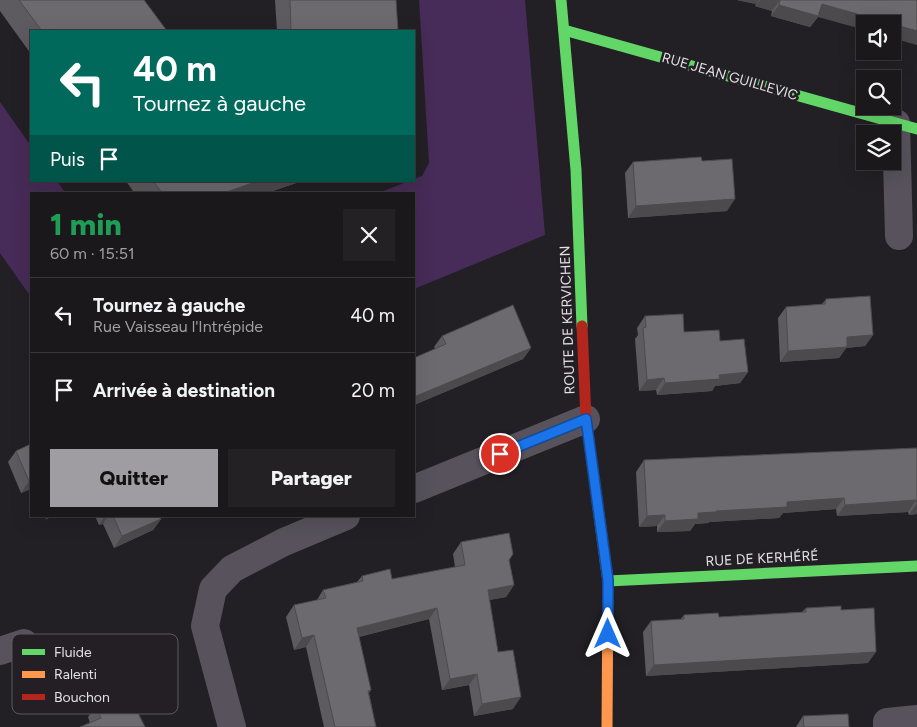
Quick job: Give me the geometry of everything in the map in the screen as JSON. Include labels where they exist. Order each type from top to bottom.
[{"type":"street","name":"ROUTE DE KERVICHEN","points":[[561,0],[576,170],[586,419],[608,580],[607,727]]},
{"type":"street","name":"RUE JEAN GUILLEVIC","points":[[564,30],[906,126],[899,236]]},
{"type":"street","points":[[415,489],[586,419]]},
{"type":"street","points":[[232,727],[205,626],[213,589],[232,568],[284,542],[344,517]]},
{"type":"street","name":"RUE DE KERHÉRÉ","points":[[608,580],[917,566]]},
{"type":"street","points":[[887,727],[887,722],[917,719]]},
{"type":"shaded area","points":[[419,0],[525,0],[545,235],[415,289],[415,192],[381,192],[406,182],[415,182],[415,179],[422,176],[429,163]]},
{"type":"shaded area","points":[[0,102],[30,145],[30,182],[58,182],[65,192],[30,192],[30,296],[0,253]]},
{"type":"building","points":[[19,0],[144,0],[166,30],[41,30]]},
{"type":"building","points":[[290,0],[396,0],[398,30],[291,30]]},
{"type":"building","points":[[780,0],[917,0],[917,31],[901,26],[901,15],[861,15],[822,4],[818,16],[779,5]]},
{"type":"building","points":[[701,157],[702,161],[732,159],[735,199],[636,206],[633,162]]},
{"type":"building","points":[[154,182],[255,182],[227,192],[161,192]]},
{"type":"building","points":[[870,296],[873,335],[847,337],[847,347],[788,351],[786,307],[825,304],[826,299]]},
{"type":"building","points":[[513,305],[531,348],[415,397],[415,358],[446,344],[442,336]]},
{"type":"building","points":[[683,314],[684,332],[719,330],[720,341],[744,339],[748,372],[719,375],[720,379],[665,383],[664,378],[647,380],[643,328],[646,327],[645,316]]},
{"type":"building","points":[[30,444],[30,481],[29,481],[16,451]]},
{"type":"building","points":[[917,448],[917,503],[916,500],[845,505],[844,498],[787,502],[787,507],[698,513],[698,519],[665,521],[665,515],[647,516],[644,460]]},
{"type":"building","points":[[113,517],[160,517],[161,519],[122,536]]},
{"type":"building","points":[[509,533],[513,554],[509,560],[514,585],[488,590],[498,652],[513,650],[521,697],[482,704],[477,674],[450,679],[437,608],[357,628],[371,690],[368,691],[376,727],[335,727],[314,635],[302,638],[294,605],[326,598],[323,590],[363,581],[362,576],[390,569],[392,579],[465,565],[461,542]]},
{"type":"building","points":[[841,606],[841,610],[874,608],[876,652],[654,665],[651,621],[684,619],[684,615],[718,613],[719,617],[806,612],[806,608]]},
{"type":"building","points":[[99,714],[138,714],[145,727],[80,727],[101,718]]},
{"type":"building","points":[[848,714],[849,727],[804,727],[803,716]]},
{"type":"traffic: fast","points":[[561,0],[576,170],[582,326]]},
{"type":"traffic: fast","points":[[564,30],[917,129]]},
{"type":"traffic: fast","points":[[608,581],[917,566]]},
{"type":"traffic: slow","points":[[597,500],[608,581],[607,727]]},
{"type":"traffic: jam","points":[[582,326],[586,419],[597,500]]},
{"type":"route","points":[[500,454],[586,419],[608,580],[608,634]]}]
